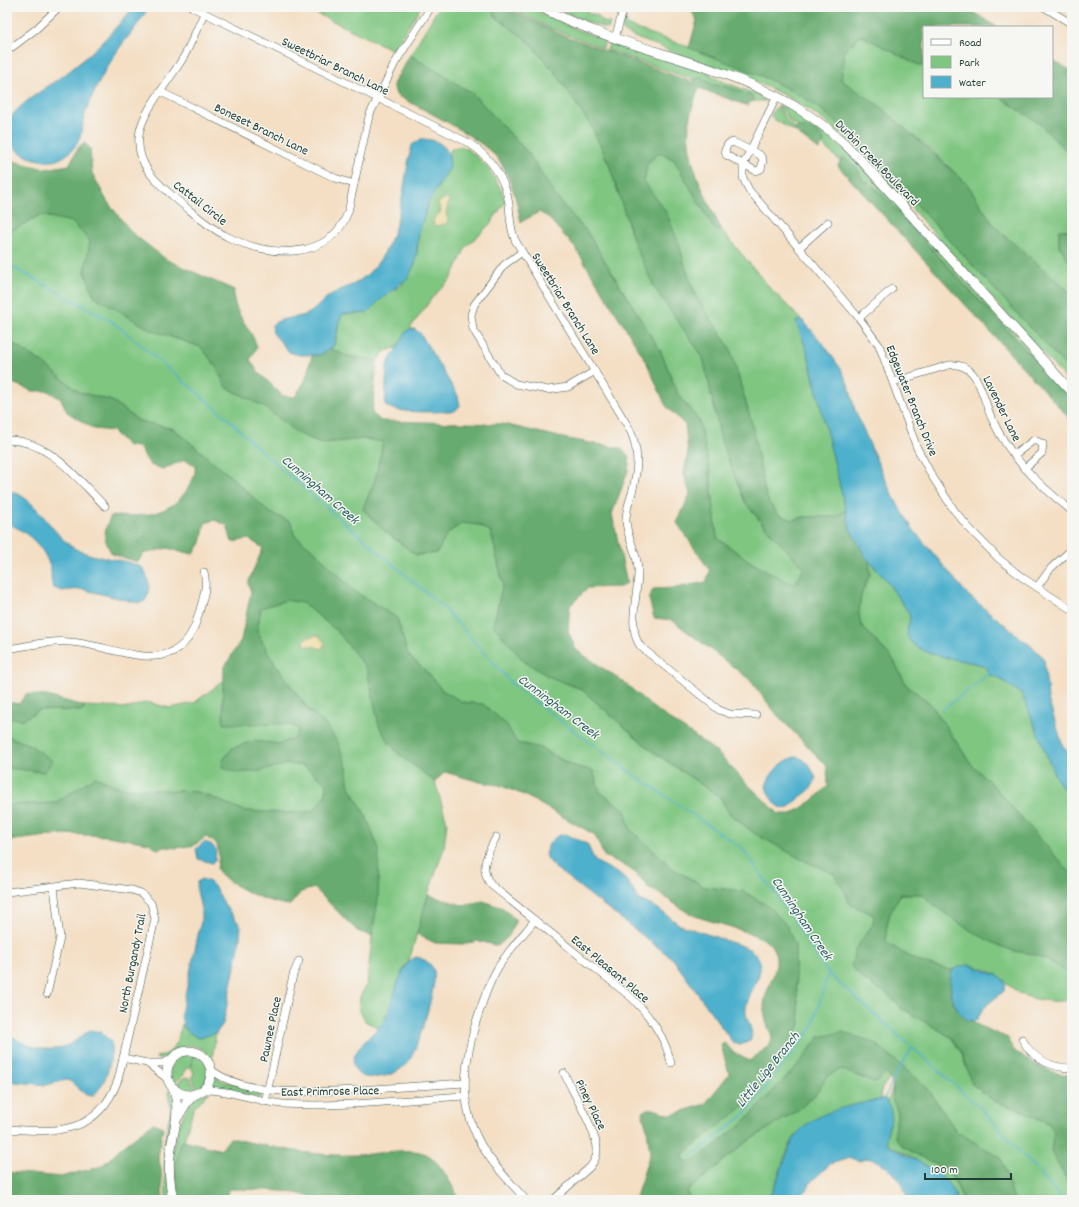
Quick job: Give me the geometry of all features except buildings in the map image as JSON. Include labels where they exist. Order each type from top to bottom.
[{"type":"street","points":[[7,51],[36,29],[59,7]]},
{"type":"street","name":"Sweetbriar Branch Lane","points":[[192,7],[469,143],[487,157],[503,182],[509,205],[511,232],[629,428],[636,447],[638,458],[636,478],[626,519],[627,532],[634,550],[638,570],[634,629],[636,639],[641,648],[719,710],[730,714],[756,715]]},
{"type":"street","name":"Cattail Circle","points":[[204,14],[183,58],[141,126],[139,146],[144,166],[151,176],[210,227],[230,238],[253,247],[281,251],[305,250],[321,244],[333,236],[342,225],[348,212],[365,128],[377,98],[395,63],[431,7]]},
{"type":"street","name":"Durbin Creek Boulevard","points":[[541,7],[570,21],[615,38],[742,82],[777,96],[810,116],[848,147],[1072,392]]},
{"type":"street","points":[[615,38],[624,7]]},
{"type":"street","points":[[1044,7],[1072,24]]},
{"type":"street","name":"Boneset Branch Lane","points":[[161,92],[335,178],[354,184]]},
{"type":"street","points":[[743,165],[777,96]]},
{"type":"street","points":[[733,142],[750,149],[760,155],[763,164],[760,169],[756,171],[726,155],[725,150],[728,144],[733,142]]},
{"type":"street","name":"Edgewater Branch Drive","points":[[743,165],[743,178],[749,190],[859,318],[881,348],[917,448],[932,476],[950,503],[983,543],[1011,568],[1072,610]]},
{"type":"street","points":[[799,248],[828,222]]},
{"type":"street","points":[[522,252],[504,265],[474,305],[471,315],[473,329],[501,375],[516,384],[548,390],[568,387],[595,371]]},
{"type":"street","points":[[859,318],[892,289]]},
{"type":"street","name":"Lavender Lane","points":[[893,382],[948,365],[956,365],[967,369],[975,377],[992,420],[1014,455],[1044,488],[1072,511]]},
{"type":"street","points":[[7,440],[29,443],[49,453],[105,506]]},
{"type":"street","points":[[1014,455],[1034,440],[1043,444],[1042,453],[1025,468]]},
{"type":"street","points":[[1037,587],[1051,568],[1072,549]]},
{"type":"street","points":[[7,649],[41,643],[71,642],[146,657],[168,654],[181,646],[194,629],[206,584],[204,572]]},
{"type":"street","name":"East Pleasant Place","points":[[496,837],[484,863],[488,880],[636,1002],[668,1048],[671,1063]]},
{"type":"street","name":"North Burgandy Trail","points":[[7,892],[88,883],[132,890],[147,897],[153,907],[155,919],[118,1080],[104,1106],[88,1120],[58,1131],[7,1129]]},
{"type":"street","points":[[47,994],[60,938],[54,886]]},
{"type":"street","points":[[526,1200],[495,1165],[480,1143],[470,1117],[465,1083],[469,1049],[490,981],[505,958],[535,920]]},
{"type":"street","name":"Pawnee Place","points":[[265,1102],[292,975],[299,961]]},
{"type":"street","points":[[1022,1039],[1031,1052],[1045,1062],[1054,1066],[1072,1068]]},
{"type":"street","points":[[123,1058],[147,1063],[163,1062],[172,1059],[182,1052],[195,1052],[203,1056],[210,1069],[210,1078],[199,1092],[187,1102],[178,1118]]},
{"type":"street","points":[[172,1059],[168,1069],[177,1102],[178,1118],[169,1164],[170,1186],[173,1200]]},
{"type":"street","points":[[147,1063],[182,1093],[199,1092]]},
{"type":"street","name":"East Primrose Place","points":[[210,1069],[227,1080],[268,1090],[326,1091],[465,1083]]},
{"type":"street","name":"Piney Place","points":[[552,1200],[590,1167],[594,1161],[597,1150],[595,1138],[564,1073]]},
{"type":"street","name":"East Primrose Place","points":[[385,1088],[386,1101]]},
{"type":"street","name":"East Primrose Place","points":[[199,1092],[216,1090],[265,1102],[301,1105],[466,1096]]},
{"type":"green space","points":[[303,7],[421,7],[393,50]]},
{"type":"green space","points":[[439,7],[491,7],[496,17],[528,41],[555,72],[592,128],[609,164],[634,242],[654,287],[703,357],[722,444],[745,502],[766,528],[805,568],[794,585],[752,563],[717,538],[710,471],[699,421],[678,394],[661,352],[587,232],[557,198],[529,154],[472,93],[410,55]]},
{"type":"green space","points":[[491,7],[504,7],[557,33],[694,83],[694,80],[700,77],[713,85],[724,86],[752,96],[754,101],[748,103],[748,106],[699,88],[690,114],[689,138],[693,165],[703,191],[721,229],[717,231],[713,227],[674,160],[660,152],[648,162],[644,182],[666,212],[679,244],[696,296],[730,348],[752,424],[764,488],[769,503],[779,515],[792,520],[804,517],[835,517],[846,510],[850,529],[869,561],[870,574],[861,595],[859,614],[861,625],[893,659],[906,685],[930,703],[972,765],[989,781],[1072,875],[1072,977],[1059,967],[1042,958],[1032,954],[1008,949],[974,933],[941,910],[922,894],[901,894],[887,923],[886,942],[902,953],[926,964],[953,970],[951,974],[952,999],[955,1006],[961,1013],[984,1028],[1008,1038],[1013,1049],[1033,1063],[1050,1071],[1066,1075],[1072,1074],[1072,1188],[1051,1152],[1054,1131],[1048,1123],[1020,1110],[996,1102],[972,1084],[961,1052],[951,1037],[901,1008],[890,996],[862,978],[851,966],[855,950],[873,924],[874,915],[850,904],[844,890],[834,874],[799,858],[754,833],[729,813],[720,797],[652,751],[581,689],[548,676],[525,662],[493,625],[503,584],[491,532],[479,525],[462,523],[447,534],[437,553],[416,555],[382,529],[363,509],[375,480],[383,442],[366,439],[321,443],[299,434],[263,406],[226,387],[215,365],[201,347],[151,330],[94,296],[85,272],[90,241],[72,222],[40,215],[7,233],[7,157],[13,161],[45,169],[69,165],[79,147],[84,142],[90,148],[92,173],[107,201],[132,233],[167,260],[234,290],[235,306],[257,347],[250,360],[259,373],[283,396],[295,397],[305,381],[312,355],[320,355],[330,349],[347,356],[377,361],[372,413],[381,421],[503,424],[568,439],[620,448],[630,457],[628,471],[612,514],[627,583],[620,587],[588,588],[570,606],[568,631],[576,650],[625,683],[652,707],[717,752],[742,779],[779,814],[792,814],[812,801],[828,786],[827,766],[778,716],[749,679],[672,620],[654,618],[649,599],[653,589],[675,588],[706,582],[710,571],[677,523],[690,494],[684,474],[688,452],[685,425],[666,406],[646,361],[576,249],[548,217],[539,212],[521,222],[511,184],[501,163],[494,154],[468,135],[396,95],[393,84],[410,55],[472,93],[529,154],[557,198],[587,232],[661,352],[678,394],[699,421],[710,471],[717,538],[752,563],[794,585],[804,568],[766,528],[745,502],[722,444],[703,357],[654,287],[634,242],[609,164],[592,128],[555,72],[528,41],[496,17]]},
{"type":"green space","points":[[508,7],[529,7],[575,29],[605,40],[603,48],[552,29]]},
{"type":"green space","points":[[553,7],[590,7],[587,13],[597,15],[603,22],[610,23],[608,29],[587,22]]},
{"type":"green space","points":[[689,7],[966,7],[995,26],[923,26],[923,66],[914,63],[861,35],[845,50],[841,80],[881,107],[967,184],[995,227],[1072,294],[1072,373],[870,154],[830,117],[804,98],[776,83],[748,70],[689,48],[697,20]]},
{"type":"green space","points":[[623,20],[627,21],[626,25],[717,57],[784,86],[805,98],[839,124],[870,154],[1072,373],[1072,386],[863,155],[841,134],[818,116],[773,90],[749,79],[669,51],[630,35],[622,28]]},
{"type":"green space","points":[[861,35],[914,63],[923,66],[923,98],[1001,98],[1040,124],[1072,157],[1072,230],[1059,230],[1059,245],[1072,266],[1072,294],[995,227],[967,184],[923,143],[841,80],[845,50]]},
{"type":"green space","points":[[610,41],[707,72],[719,80],[758,95],[766,101],[754,101],[752,96],[724,86],[713,85],[700,77],[694,80],[607,50]]},
{"type":"green space","points":[[1053,61],[1072,71],[1072,157],[1040,124],[1001,98],[1053,98]]},
{"type":"green space","points":[[777,107],[787,107],[808,119],[851,155],[1046,368],[1072,397],[1072,401],[885,198],[870,183],[863,181],[852,164],[841,159],[840,161],[822,145],[824,143],[805,128],[798,127],[789,121],[785,112]]},
{"type":"green space","points":[[775,108],[782,112],[787,122],[796,129],[794,131],[770,117]]},
{"type":"green space","points":[[798,127],[810,129],[821,136],[824,143],[819,150],[794,131]]},
{"type":"green space","points":[[462,146],[477,157],[488,169],[498,184],[506,201],[490,224],[466,247],[451,279],[432,298],[396,348],[385,351],[377,361],[347,356],[330,349],[336,341],[339,322],[343,314],[362,314],[370,310],[385,295],[402,285],[417,254],[419,232],[429,201],[450,167],[448,155],[452,148]]},
{"type":"green space","points":[[661,152],[674,160],[717,231],[721,229],[770,288],[806,324],[799,319],[846,510],[835,517],[804,517],[792,520],[779,515],[769,503],[764,488],[752,424],[730,348],[696,296],[679,244],[644,182],[648,162]]},
{"type":"green space","points":[[844,158],[857,168],[863,181],[881,194],[892,205],[1072,401],[1072,421],[838,166],[841,159]]},
{"type":"green space","points":[[40,215],[72,222],[90,241],[85,272],[124,314],[151,330],[201,347],[215,365],[226,387],[263,406],[299,434],[321,443],[366,439],[383,442],[375,480],[363,509],[382,529],[416,555],[437,553],[447,533],[462,523],[479,525],[491,532],[503,584],[493,625],[525,662],[548,676],[581,689],[652,751],[720,797],[729,813],[754,833],[799,858],[834,874],[844,890],[850,904],[874,915],[873,924],[855,950],[862,978],[890,996],[901,1008],[951,1037],[961,1052],[972,1084],[996,1102],[1020,1110],[1048,1123],[1054,1130],[1051,1152],[1072,1188],[1072,1200],[1014,1200],[1001,1158],[956,1131],[928,1089],[875,1043],[819,1037],[798,1065],[742,1124],[694,1161],[684,1161],[683,1154],[740,1109],[787,1052],[800,1024],[795,972],[795,945],[743,891],[705,887],[673,869],[630,829],[625,810],[600,792],[593,771],[571,765],[538,747],[517,743],[506,725],[483,704],[462,702],[442,690],[426,671],[408,655],[397,618],[353,590],[317,553],[294,535],[291,522],[269,512],[230,476],[174,429],[139,421],[112,401],[79,392],[43,363],[7,340],[7,233]]},
{"type":"green space","points":[[1059,230],[1072,230],[1072,266],[1059,245]]},
{"type":"green space","points":[[7,340],[43,363],[79,392],[112,401],[139,421],[174,429],[230,476],[269,512],[291,522],[294,535],[317,553],[353,590],[397,618],[408,655],[426,671],[442,690],[462,702],[483,704],[507,725],[517,743],[538,747],[571,765],[593,771],[600,792],[625,810],[630,829],[673,869],[705,887],[743,891],[768,906],[786,924],[795,945],[795,972],[800,1024],[787,1052],[740,1109],[683,1154],[684,1161],[694,1161],[742,1124],[798,1065],[819,1037],[843,1032],[875,1043],[928,1089],[956,1131],[1001,1158],[1014,1200],[963,1200],[957,1185],[946,1171],[908,1149],[895,1138],[895,1125],[898,1112],[893,1101],[893,1086],[887,1073],[879,1081],[874,1083],[841,1069],[827,1076],[817,1093],[798,1110],[745,1143],[687,1191],[689,1200],[635,1200],[650,1153],[647,1129],[642,1112],[647,1109],[654,1109],[671,1115],[705,1104],[729,1074],[721,1045],[725,1043],[733,1052],[749,1061],[768,1046],[771,1041],[772,1036],[765,1018],[764,1007],[766,994],[775,970],[776,956],[773,948],[763,939],[754,935],[693,915],[655,891],[649,889],[640,877],[630,869],[604,856],[595,835],[524,795],[499,785],[480,782],[445,772],[435,782],[399,754],[388,741],[379,726],[367,669],[338,632],[303,603],[286,600],[261,608],[257,631],[270,656],[286,680],[308,709],[328,727],[339,745],[347,767],[348,783],[367,818],[379,850],[378,899],[372,936],[357,931],[314,888],[301,892],[290,905],[261,898],[239,888],[230,882],[217,869],[219,855],[217,844],[206,837],[193,846],[177,848],[165,847],[157,849],[149,843],[107,836],[65,834],[7,841],[7,805],[55,803],[95,777],[122,788],[198,792],[245,811],[289,813],[313,811],[325,797],[327,784],[304,766],[287,764],[260,771],[237,773],[222,767],[223,760],[232,748],[253,741],[279,744],[295,738],[299,728],[287,724],[223,724],[224,668],[241,640],[251,592],[248,583],[263,548],[249,539],[232,542],[227,525],[214,520],[205,523],[201,543],[193,554],[167,548],[143,554],[138,562],[112,554],[107,544],[105,535],[105,531],[111,516],[144,515],[154,513],[173,504],[188,488],[195,475],[195,465],[185,460],[163,469],[150,465],[139,447],[128,446],[112,431],[94,429],[67,412],[61,399],[48,391],[33,391],[7,381]]},
{"type":"green space","points":[[869,561],[886,580],[909,613],[910,619],[907,631],[913,644],[929,653],[982,665],[992,676],[997,677],[1022,694],[1055,776],[1072,802],[1072,875],[989,781],[972,765],[930,703],[906,685],[893,659],[861,625],[858,614],[861,595],[870,574]]},
{"type":"green space","points":[[286,600],[303,603],[338,632],[367,669],[379,726],[388,741],[399,754],[435,782],[447,822],[444,848],[428,895],[409,961],[402,973],[391,1008],[380,1028],[366,1022],[359,1009],[360,997],[367,984],[373,928],[378,899],[367,818],[348,783],[347,767],[328,727],[308,709],[270,656],[257,631],[261,608]]},
{"type":"green space","points":[[223,681],[222,708],[299,727],[295,738],[279,744],[253,741],[260,771],[287,764],[304,766],[327,784],[325,797],[313,811],[289,813],[245,811],[198,792],[122,788],[95,777],[55,803],[7,805],[7,768],[44,772],[30,745],[7,736],[7,718],[24,719],[39,710],[83,711],[84,706],[129,708],[147,702],[170,708],[194,703]]},
{"type":"green space","points":[[26,694],[47,696],[84,706],[83,711],[39,710],[24,719],[7,718],[7,702],[19,704]]},
{"type":"green space","points":[[7,736],[30,745],[53,761],[44,772],[7,768]]},
{"type":"green space","points":[[901,894],[922,894],[951,918],[986,939],[1011,950],[1037,956],[1059,967],[1072,977],[1072,999],[1052,1001],[1030,998],[1018,993],[1002,979],[985,969],[972,965],[958,969],[944,970],[927,965],[900,951],[886,942],[886,929],[889,917]]},
{"type":"green space","points":[[428,895],[462,905],[483,901],[503,908],[516,920],[508,937],[498,946],[479,941],[463,944],[435,943],[417,934]]},
{"type":"green space","points":[[182,1024],[184,1028],[199,1038],[216,1033],[212,1059],[215,1071],[203,1049],[191,1045],[176,1050],[166,1058],[157,1059],[156,1057],[168,1053],[175,1046]]},
{"type":"green space","points":[[185,1054],[193,1054],[190,1067],[185,1069],[184,1075],[173,1084],[170,1075],[171,1066],[176,1059]]},
{"type":"green space","points":[[194,1055],[203,1059],[207,1068],[206,1080],[197,1090],[192,1077],[194,1073],[191,1068]]},
{"type":"green space","points":[[841,1069],[874,1083],[879,1081],[887,1073],[890,1078],[881,1091],[881,1100],[859,1104],[815,1121],[804,1127],[791,1143],[776,1182],[767,1200],[689,1200],[687,1191],[745,1143],[798,1110],[817,1093],[827,1076]]},
{"type":"green space","points":[[214,1076],[223,1081],[260,1091],[262,1095],[259,1098],[210,1087]]},
{"type":"green space","points":[[185,1077],[190,1078],[195,1091],[183,1091],[175,1085]]},
{"type":"green space","points":[[893,1086],[893,1101],[898,1112],[895,1125],[902,1146],[928,1159],[953,1178],[963,1200],[957,1200],[955,1194],[911,1156],[888,1145],[886,1136],[890,1125],[886,1101],[888,1101]]},
{"type":"green space","points":[[170,1089],[175,1100],[170,1200],[166,1200],[164,1143],[171,1109],[168,1093]]},
{"type":"green space","points":[[210,1092],[194,1107],[184,1140],[180,1143],[175,1177],[180,1200],[177,1200],[173,1157],[177,1133],[186,1110],[192,1101],[200,1095]]},
{"type":"green space","points":[[153,1123],[163,1127],[158,1157],[161,1168],[163,1200],[7,1200],[7,1172],[61,1177],[102,1166],[120,1148]]},
{"type":"green space","points":[[230,1138],[308,1153],[364,1155],[395,1151],[415,1151],[424,1153],[436,1161],[440,1166],[460,1200],[314,1200],[297,1193],[229,1189],[225,1200],[180,1200],[176,1172],[180,1143],[184,1140],[221,1150]]},
{"type":"sand","points":[[447,197],[449,201],[446,213],[448,221],[445,224],[436,226],[434,225],[433,220],[441,212],[438,203]]},
{"type":"sand","points":[[318,635],[325,643],[322,649],[305,645],[304,643],[306,638]]},
{"type":"water","points":[[134,7],[148,7],[139,23],[120,47],[92,96],[85,114],[80,138],[73,149],[62,158],[54,161],[36,159],[21,153],[11,143],[8,136],[8,127],[15,112],[89,55]]},
{"type":"water","points":[[421,139],[427,139],[443,146],[446,149],[450,160],[450,167],[429,201],[419,232],[415,264],[408,278],[380,300],[367,313],[343,314],[339,321],[332,348],[319,355],[299,355],[289,352],[273,333],[272,325],[281,320],[301,316],[311,312],[329,296],[359,281],[373,268],[384,253],[392,237],[402,201],[412,145]]},
{"type":"water","points":[[799,319],[806,324],[825,346],[841,369],[849,386],[855,410],[877,461],[892,494],[912,528],[968,595],[1036,650],[1044,659],[1048,699],[1063,746],[1072,758],[1072,802],[1055,776],[1022,694],[997,677],[989,675],[986,667],[982,665],[930,653],[913,644],[908,637],[907,631],[910,619],[909,613],[886,580],[865,556],[850,528],[808,354],[796,322]]},
{"type":"water","points":[[410,329],[414,329],[420,333],[458,396],[460,406],[455,411],[407,411],[389,408],[385,405],[387,365],[406,332]]},
{"type":"water","points":[[7,490],[28,500],[59,535],[76,549],[84,553],[135,564],[143,568],[149,584],[145,601],[140,603],[134,602],[81,589],[62,591],[54,588],[51,570],[47,559],[39,546],[21,530],[7,523]]},
{"type":"water","points":[[795,757],[806,762],[811,768],[816,779],[810,790],[792,805],[782,808],[772,800],[766,786],[773,772],[781,764]]},
{"type":"water","points":[[565,834],[587,844],[595,861],[619,874],[628,882],[638,899],[657,908],[680,925],[745,947],[754,953],[759,959],[760,967],[759,974],[748,999],[746,1008],[752,1033],[750,1041],[740,1045],[733,1043],[673,959],[554,867],[545,855],[546,851],[554,838]]},
{"type":"water","points":[[204,842],[211,844],[216,850],[215,861],[212,863],[198,859],[196,849]]},
{"type":"water","points":[[202,879],[210,882],[215,887],[226,907],[241,926],[239,947],[223,1024],[216,1033],[199,1038],[191,1034],[186,1029],[181,1014],[201,921],[201,909],[196,886],[197,882]]},
{"type":"water","points":[[416,957],[425,960],[433,968],[434,978],[433,989],[426,1017],[413,1055],[406,1065],[391,1074],[375,1077],[360,1075],[356,1071],[353,1064],[354,1057],[358,1050],[386,1017],[405,967]]},
{"type":"water","points":[[970,965],[999,976],[1006,983],[1004,991],[983,1008],[977,1020],[970,1020],[964,1017],[954,1003],[952,994],[951,977],[953,970],[961,966]]},
{"type":"water","points":[[90,1030],[101,1032],[111,1042],[111,1057],[108,1071],[102,1085],[93,1096],[86,1095],[70,1081],[66,1080],[46,1085],[7,1081],[7,1032],[12,1037],[33,1047],[56,1049],[67,1046]]},
{"type":"water","points":[[882,1098],[886,1099],[891,1114],[886,1140],[888,1145],[928,1166],[937,1173],[952,1189],[957,1200],[908,1200],[898,1179],[881,1163],[866,1158],[860,1161],[850,1158],[830,1164],[812,1181],[799,1200],[767,1200],[774,1188],[790,1147],[801,1130],[808,1123],[835,1110],[874,1100],[881,1100]]},
{"type":"waterway","name":"Cunningham Creek","points":[[7,264],[113,322],[225,416],[261,451],[444,608],[515,687],[630,772],[742,848],[790,914],[829,974],[984,1111],[1063,1200]]},
{"type":"waterway","points":[[942,710],[990,673]]},
{"type":"waterway","name":"Little Lige Branch","points":[[691,1157],[744,1115],[812,1028],[828,974]]},
{"type":"waterway","points":[[884,1099],[895,1076],[912,1048]]}]
